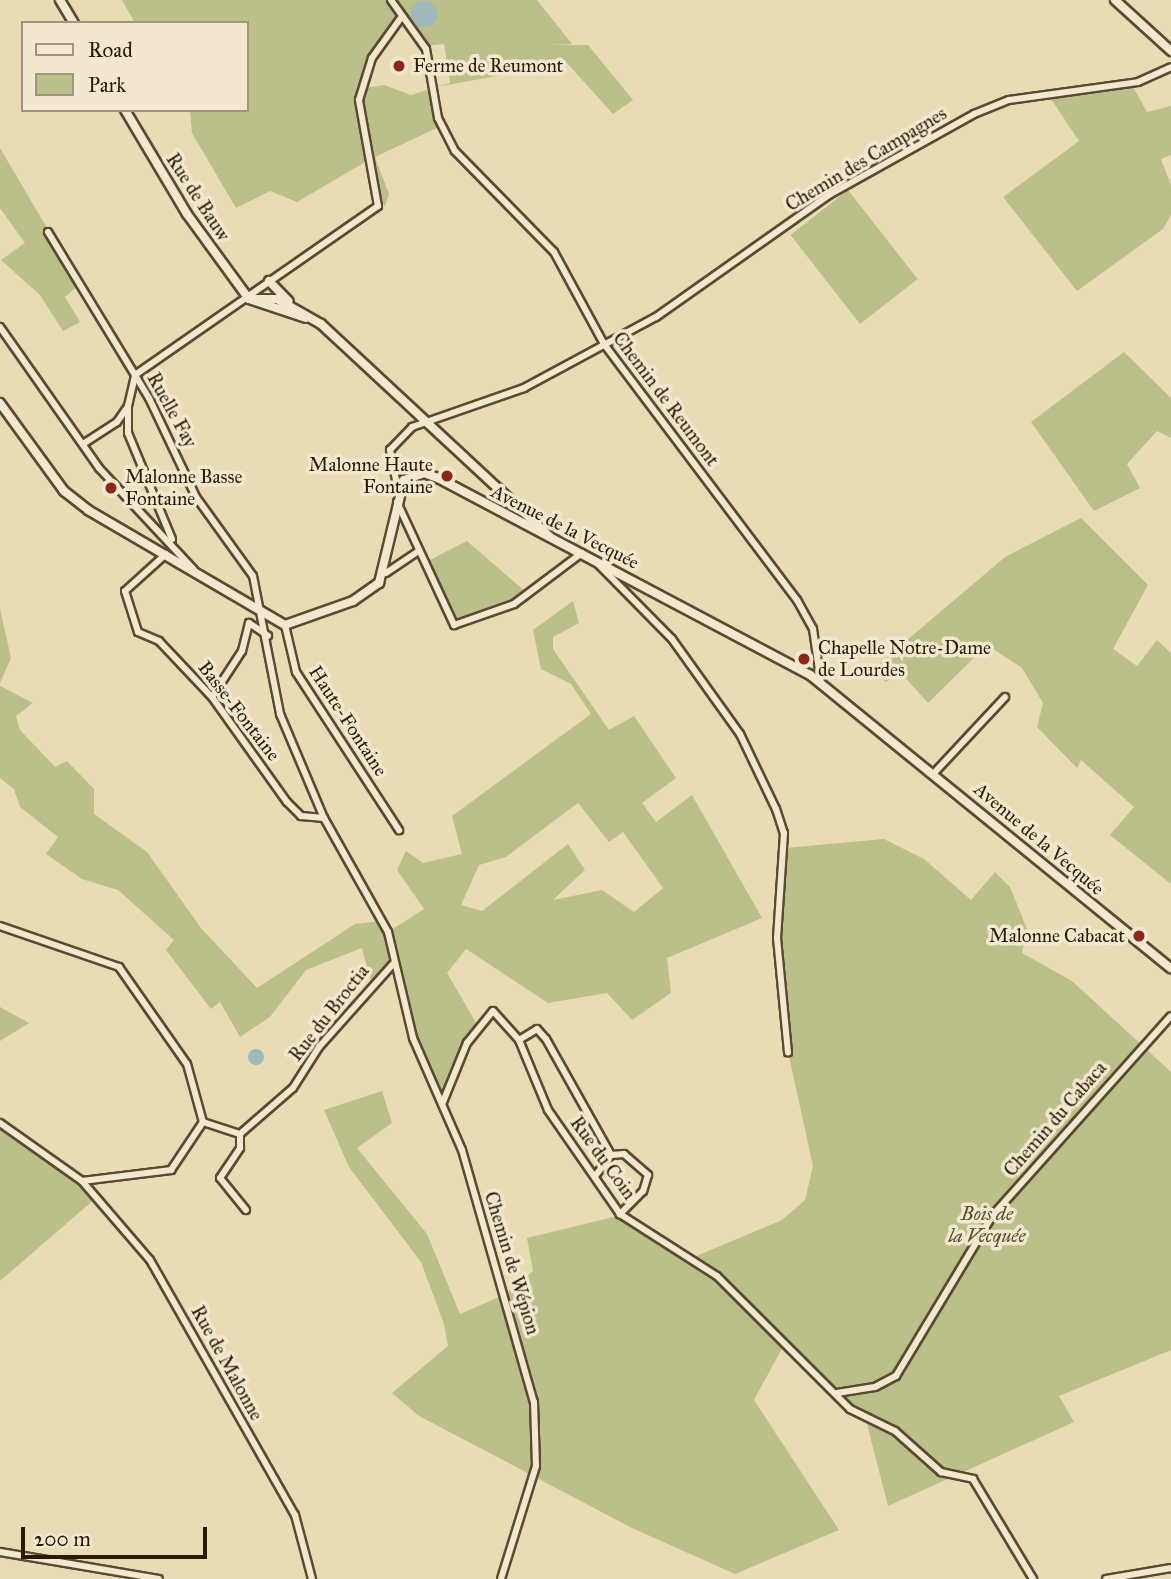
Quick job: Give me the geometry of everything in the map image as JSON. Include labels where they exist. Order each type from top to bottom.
[{"type":"main road","points":[[60,0],[73,21]]},
{"type":"main road","points":[[1115,0],[1171,51]]},
{"type":"main road","name":"Rue de Bauw","points":[[126,112],[187,214],[249,299]]},
{"type":"main road","points":[[269,281],[293,305],[321,324],[429,419],[549,536]]},
{"type":"main road","points":[[249,299],[258,295],[293,305]]},
{"type":"main road","points":[[249,299],[321,324]]},
{"type":"main road","points":[[0,403],[64,491],[285,625],[354,601],[386,573],[398,490]]},
{"type":"main road","name":"Avenue de la Vecquée","points":[[398,490],[412,475],[424,473],[583,553],[821,684],[934,772],[1171,968]]},
{"type":"street","name":"Chemin de Reumont","points":[[391,0],[400,19],[426,49],[438,118],[454,151],[554,252],[604,344],[797,600],[817,642],[821,684]]},
{"type":"street","points":[[173,541],[128,433],[128,406],[135,375],[249,299],[269,281],[378,206],[359,100],[372,58],[400,19]]},
{"type":"street","name":"Chemin des Campagnes","points":[[398,490],[388,461],[394,439],[429,419],[494,401],[656,317],[829,195],[974,114],[1009,100],[1138,82],[1171,67]]},
{"type":"street","name":"Ruelle Fay","points":[[48,232],[135,375],[194,494],[253,576],[255,606]]},
{"type":"street","points":[[0,327],[83,444],[173,541],[194,570]]},
{"type":"street","points":[[83,444],[117,422],[128,406]]},
{"type":"street","points":[[397,501],[452,624],[460,626],[513,604],[583,553]]},
{"type":"street","points":[[386,573],[419,551]]},
{"type":"street","name":"Basse-Fontaine","points":[[168,553],[129,586],[126,598],[138,632],[159,641],[212,697],[287,802],[301,816],[324,818]]},
{"type":"street","points":[[596,560],[672,639],[740,734],[776,809],[784,833],[777,938],[788,1052]]},
{"type":"street","points":[[255,606],[268,636],[279,710],[324,818]]},
{"type":"street","points":[[212,697],[242,651],[248,622],[268,636]]},
{"type":"street","name":"Haute-Fontaine","points":[[285,625],[296,672],[399,830]]},
{"type":"street","points":[[934,772],[1005,697]]},
{"type":"street","name":"Rue du Broctia","points":[[246,1210],[220,1178],[240,1148],[240,1134],[293,1088],[319,1047],[393,964],[388,932],[324,818]]},
{"type":"street","points":[[0,926],[119,967],[187,1064],[203,1122],[171,1170],[82,1181]]},
{"type":"street","name":"Chemin de Wépion","points":[[393,964],[413,1038],[443,1104],[515,1320],[534,1402],[536,1466],[501,1579]]},
{"type":"street","name":"Rue du Coin","points":[[443,1104],[457,1062],[486,1013],[503,1018],[519,1040],[548,1110],[596,1175],[620,1214],[717,1276],[866,1420],[895,1431],[941,1472],[973,1479],[1033,1579]]},
{"type":"street","name":"Chemin du Cabaca","points":[[837,1393],[875,1387],[896,1376],[992,1216],[1171,1016]]},
{"type":"street","points":[[519,1040],[537,1029],[546,1039],[611,1155]]},
{"type":"street","points":[[203,1122],[240,1134]]},
{"type":"street","name":"Rue de Malonne","points":[[0,1123],[82,1181],[170,1292],[295,1514],[312,1579]]},
{"type":"street","points":[[596,1175],[611,1155]]},
{"type":"street","points":[[611,1155],[631,1157],[648,1175],[643,1191],[620,1214]]},
{"type":"street","points":[[0,1552],[159,1579]]},
{"type":"street","points":[[1106,1579],[1153,1575],[1171,1568]]},
{"type":"green space","points":[[122,0],[537,0],[572,44],[550,45],[588,45],[633,100],[613,114],[567,63],[438,87],[450,83],[444,44],[425,46],[400,20],[372,58],[361,89],[384,85],[411,95],[436,87],[441,126],[375,157],[389,194],[385,207],[367,161],[297,202],[270,191],[236,208],[192,133],[190,112],[248,112],[248,21],[134,21]]},
{"type":"green space","points":[[1131,83],[1147,112],[1171,106],[1171,155],[1161,159],[1171,185],[1171,215],[1163,229],[1077,291],[1003,197],[1079,141],[1051,99]]},
{"type":"green space","points":[[0,148],[80,284],[65,297],[80,322],[63,331],[40,295],[1,260],[25,243],[0,208]]},
{"type":"green space","points":[[848,190],[918,279],[860,324],[790,235]]},
{"type":"green space","points":[[1124,352],[1171,398],[1171,438],[1157,431],[1127,464],[1140,488],[1094,511],[1031,422]]},
{"type":"green space","points":[[1081,518],[1148,585],[1113,649],[1137,666],[1157,640],[1171,653],[1171,884],[1110,835],[1134,807],[1081,760],[1077,768],[1037,727],[1043,703],[1022,668],[987,645],[928,703],[900,672],[886,682],[873,669],[1005,557]]},
{"type":"green space","points":[[467,541],[528,594],[460,626],[452,624],[426,562]]},
{"type":"green space","points":[[573,601],[579,623],[553,637],[553,649],[609,730],[634,716],[676,778],[642,803],[656,822],[692,795],[762,918],[667,958],[671,993],[632,1020],[607,993],[548,1003],[466,949],[447,973],[478,1026],[443,1104],[423,1065],[392,964],[372,986],[362,948],[306,970],[270,1017],[240,1037],[220,1002],[211,1009],[166,950],[174,940],[118,890],[82,879],[46,854],[58,837],[20,807],[14,789],[0,778],[0,686],[33,703],[16,716],[20,730],[55,767],[67,761],[94,789],[94,814],[147,852],[201,928],[257,988],[355,924],[380,921],[388,932],[424,909],[397,870],[406,851],[423,863],[462,854],[452,816],[591,714],[571,684],[541,669],[533,630]],"holes":[[[578,803],[609,842],[623,832],[663,888],[634,912],[602,890],[553,900],[585,870],[568,844],[482,911],[461,905],[479,865],[506,857]]]},
{"type":"green space","points":[[0,609],[11,658],[0,683]]},
{"type":"green space","name":"Bois de la Vecquée","points":[[884,839],[924,859],[971,900],[995,872],[1010,887],[1027,929],[1022,953],[1072,981],[1171,1072],[1171,1350],[1059,1396],[1074,1422],[888,1506],[866,1420],[785,1343],[754,1400],[839,1530],[735,1574],[632,1528],[419,1416],[392,1393],[448,1346],[444,1324],[421,1262],[349,1167],[324,1110],[382,1091],[392,1123],[357,1148],[427,1234],[460,1314],[504,1295],[533,1271],[527,1238],[626,1214],[687,1260],[782,1220],[805,1200],[813,1166],[788,1052],[777,938],[785,848]]},
{"type":"green space","points":[[0,1007],[29,1023],[0,1041]]},
{"type":"green space","points":[[0,1123],[52,1158],[96,1198],[0,1281]]},
{"type":"water","points":[[424,1],[433,5],[437,14],[433,23],[424,27],[415,23],[411,14],[415,5]]},
{"type":"water","points":[[256,1049],[264,1057],[256,1065],[248,1057]]},
{"type":"place","name":"Ferme de Reumont","points":[[399,66]]},
{"type":"place","name":"Malonne Haute Fontaine","points":[[447,476]]},
{"type":"place","name":"Malonne Basse Fontaine","points":[[111,488]]},
{"type":"place","name":"Chapelle Notre-Dame de Lourdes","points":[[804,659]]},
{"type":"place","name":"Malonne Cabacat","points":[[1139,936]]}]
